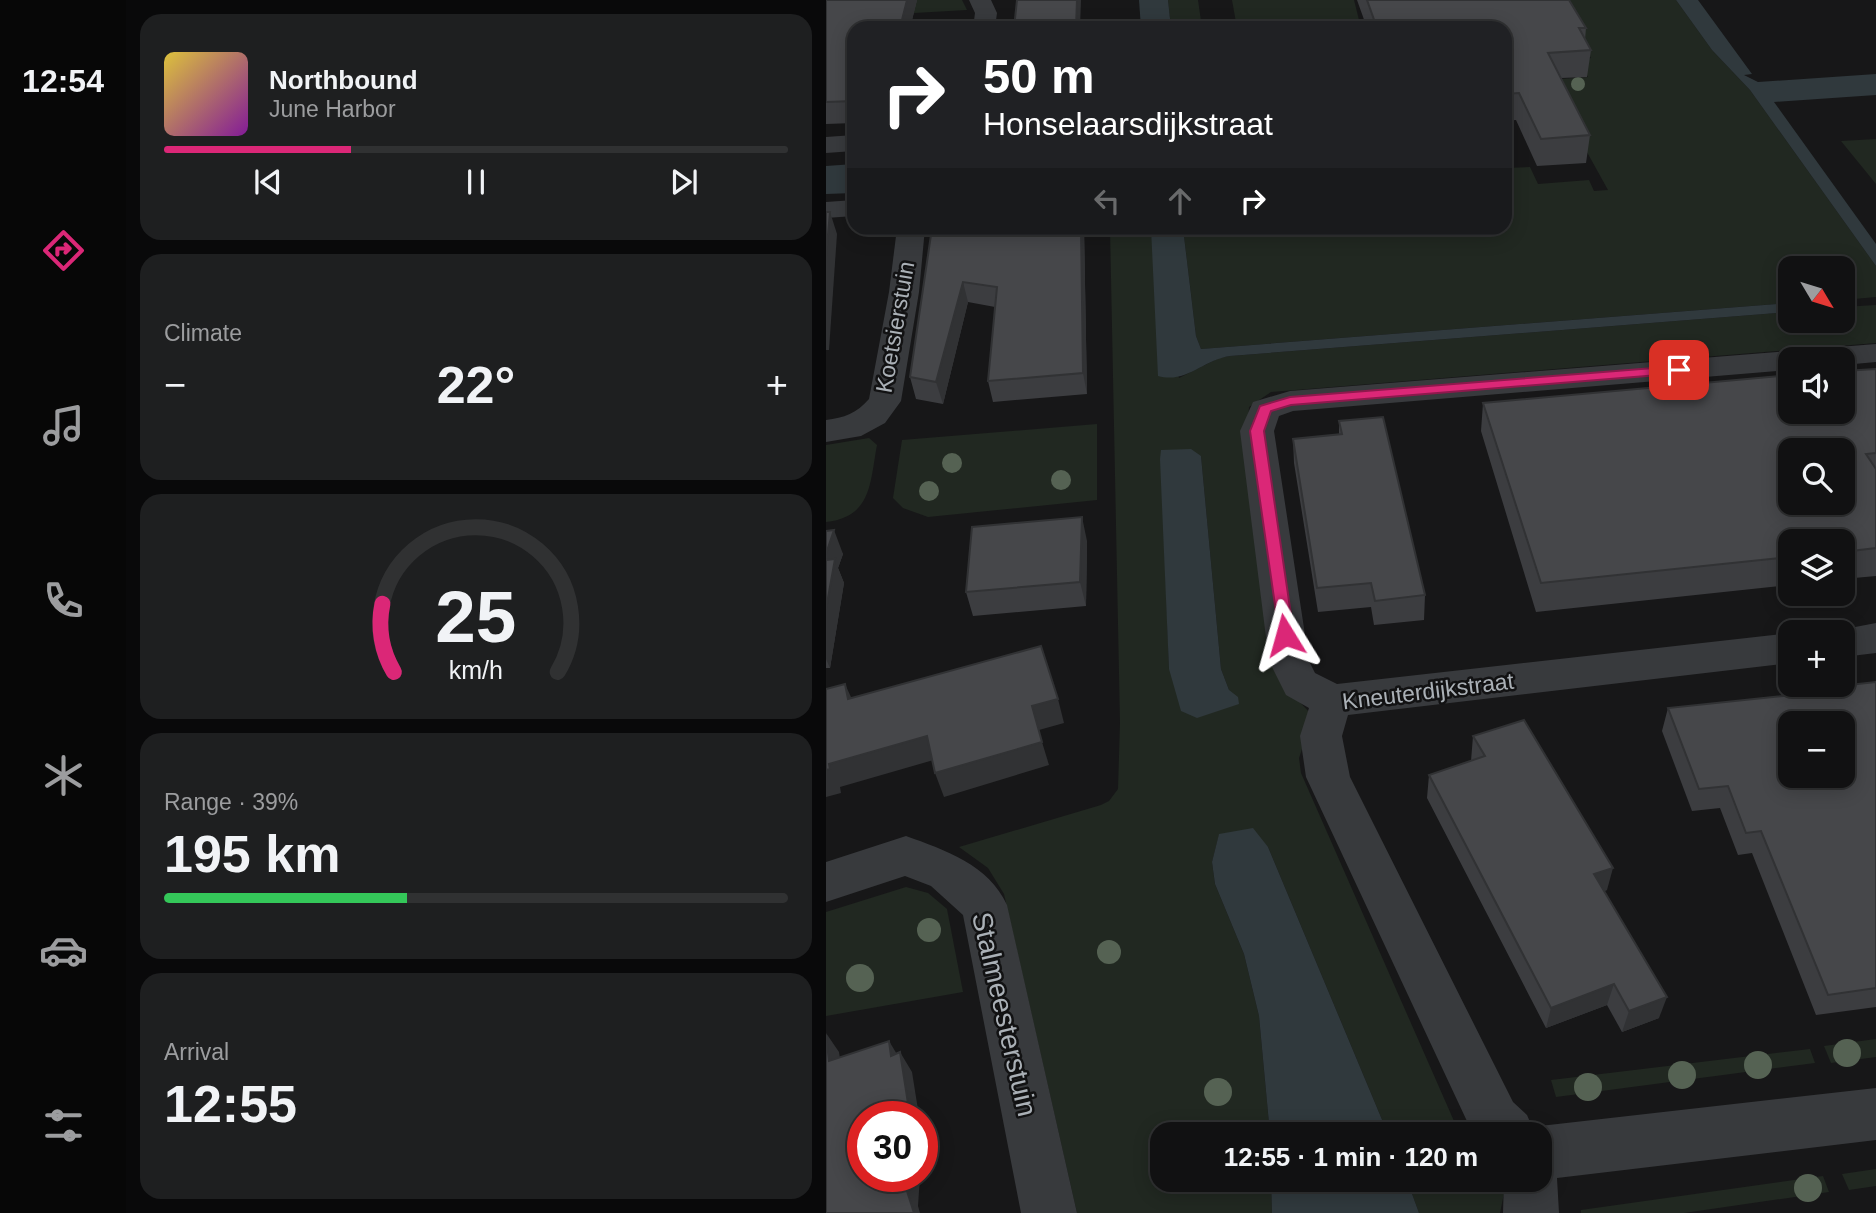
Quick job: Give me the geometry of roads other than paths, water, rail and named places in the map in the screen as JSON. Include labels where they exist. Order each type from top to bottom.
[{"type":"street","points":[[980,0],[986,13],[985,21]]},
{"type":"street","points":[[826,145],[847,144]]},
{"type":"street","points":[[826,210],[847,208]]},
{"type":"street","name":"Koetsierstuin","points":[[826,431],[849,428],[873,416],[884,401],[904,292],[910,235]]},
{"type":"street","points":[[1855,355],[1876,353]]},
{"type":"street","points":[[1332,701],[1300,684],[1289,661],[1257,431],[1265,409],[1290,401],[1778,361]]},
{"type":"street","points":[[1855,641],[1876,638]]},
{"type":"street","name":"Kneuterdijkstraat","points":[[1495,1122],[1328,777],[1321,736],[1332,701],[1778,649]]},
{"type":"street","name":"Stalmeesterstuin","points":[[826,882],[906,856],[947,872],[984,905],[1049,1213]]},
{"type":"street","points":[[1552,1152],[1876,1115]]},
{"type":"street","points":[[1531,1192],[1531,1213]]}]
